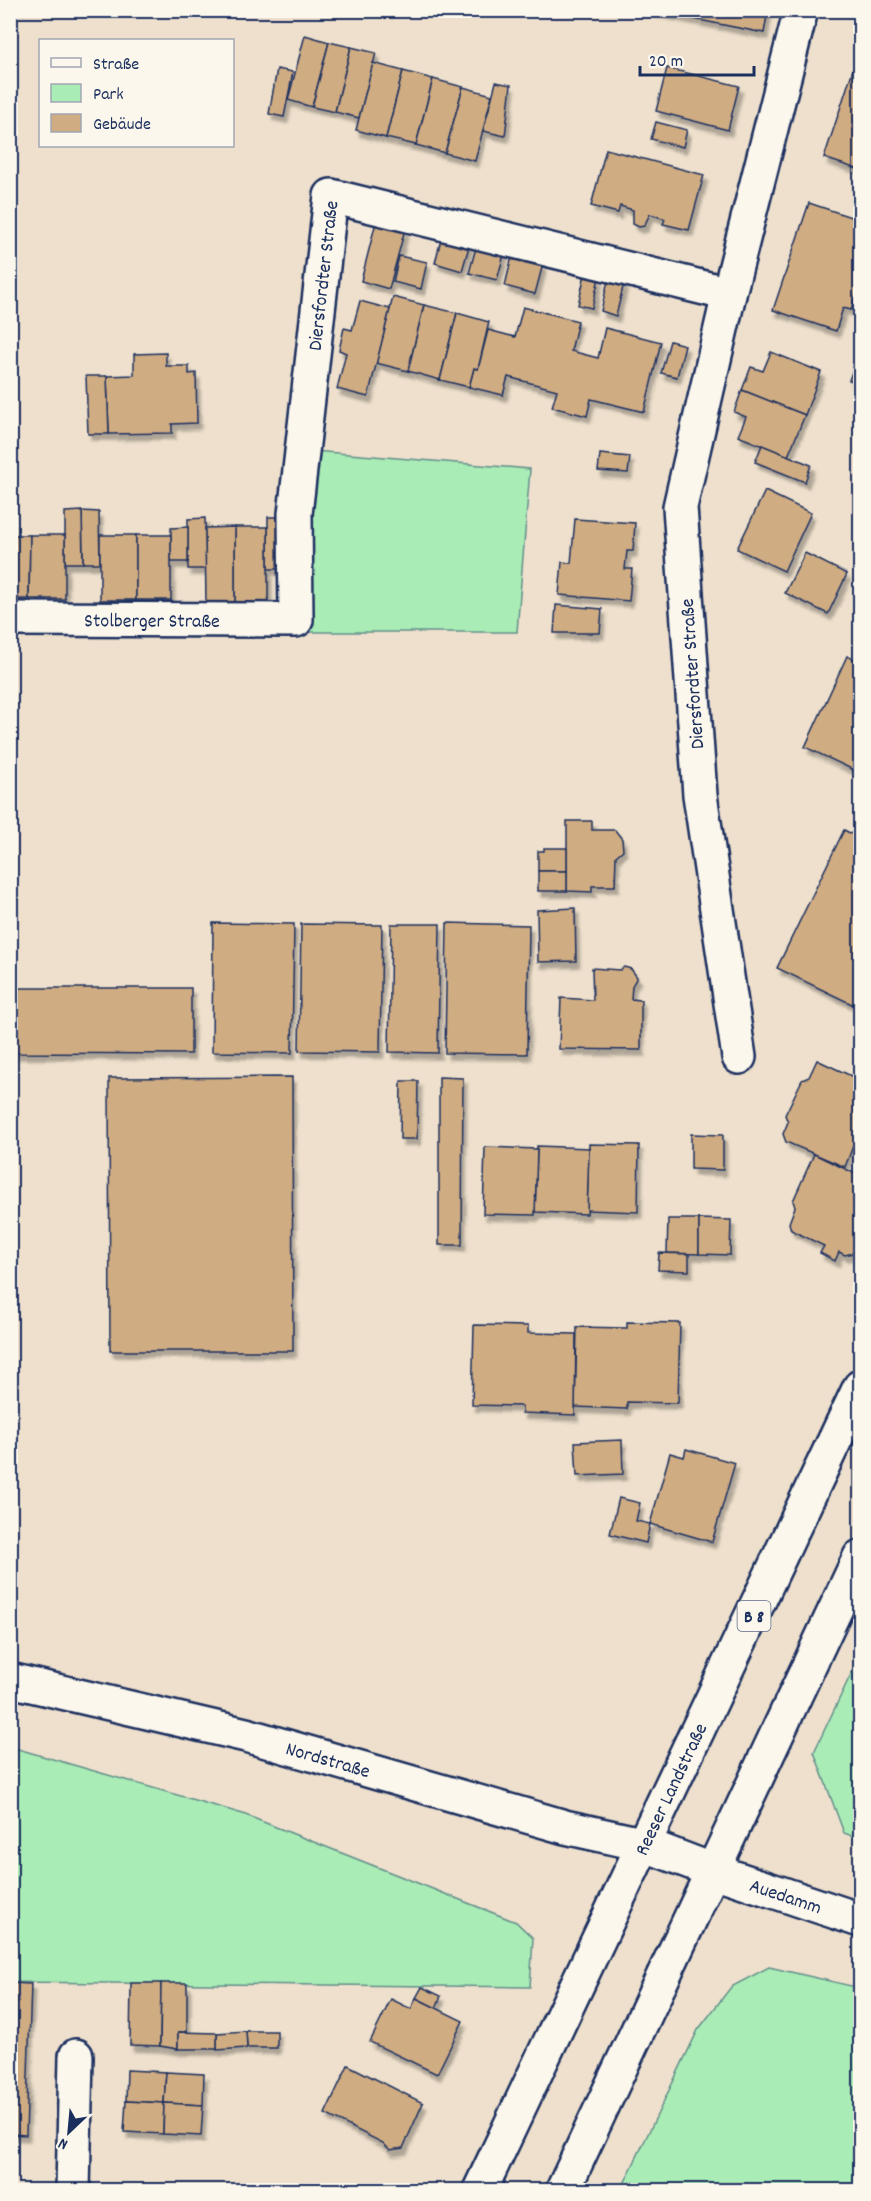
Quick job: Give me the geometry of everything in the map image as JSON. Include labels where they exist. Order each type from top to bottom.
[{"type":"street","name":"Diersfordter Straße","points":[[738,1057],[699,795],[680,507],[729,294],[801,10]]},
{"type":"street","name":"Diersfordter Straße","points":[[296,620],[295,514],[331,196],[729,294]]},
{"type":"street","name":"Stolberger Straße","points":[[10,620],[296,620]]},
{"type":"street","name":"Reeser Landstraße","points":[[480,2190],[646,1845],[861,1387]]},
{"type":"street","points":[[563,2190],[861,1557]]},
{"type":"street","name":"Nordstraße","points":[[10,1680],[246,1735],[565,1827],[646,1845],[714,1871]]},
{"type":"street","name":"Auedamm","points":[[714,1871],[861,1920]]},
{"type":"street","points":[[73,2190],[76,2056]]},
{"type":"green space","points":[[313,451],[530,469],[517,632],[309,632],[309,476]]},
{"type":"green space","points":[[860,1655],[860,1839],[844,1833],[814,1752]]},
{"type":"green space","points":[[11,1747],[243,1814],[516,1922],[533,1938],[530,1987],[11,1982]]},
{"type":"green space","points":[[769,1967],[860,1988],[860,2190],[621,2190],[698,2030],[731,1987]]},
{"type":"building","points":[[649,10],[768,10],[764,33]]},
{"type":"building","points":[[305,35],[329,42],[312,107],[288,100]]},
{"type":"building","points":[[329,42],[351,47],[335,112],[312,107]]},
{"type":"building","points":[[351,47],[376,53],[359,118],[335,112]]},
{"type":"building","points":[[858,54],[860,55],[860,170],[824,158]]},
{"type":"building","points":[[373,63],[403,71],[386,138],[356,130]]},
{"type":"building","points":[[667,68],[739,86],[728,130],[656,111]]},
{"type":"building","points":[[277,69],[293,72],[284,117],[269,114]]},
{"type":"building","points":[[403,71],[433,79],[416,145],[386,138]]},
{"type":"building","points":[[433,79],[463,87],[445,153],[416,145]]},
{"type":"building","points":[[496,82],[511,85],[505,136],[483,131]]},
{"type":"building","points":[[463,87],[492,95],[475,161],[445,153]]},
{"type":"building","points":[[656,122],[687,130],[683,147],[651,139]]},
{"type":"building","points":[[606,149],[704,175],[689,230],[663,224],[665,219],[650,214],[644,226],[639,227],[633,224],[633,210],[620,206],[618,213],[591,206]]},
{"type":"building","points":[[809,203],[860,220],[860,282],[851,310],[843,308],[836,331],[773,310]]},
{"type":"building","points":[[376,222],[405,229],[389,289],[361,281]]},
{"type":"building","points":[[442,235],[470,243],[462,271],[435,263]]},
{"type":"building","points":[[477,244],[505,251],[497,280],[469,273]]},
{"type":"building","points":[[399,256],[427,262],[421,289],[393,282]]},
{"type":"building","points":[[512,256],[543,264],[535,294],[505,286]]},
{"type":"building","points":[[585,274],[599,278],[592,308],[578,305]]},
{"type":"building","points":[[608,280],[624,283],[616,316],[601,311]]},
{"type":"building","points":[[393,297],[424,305],[408,371],[376,363]]},
{"type":"building","points":[[360,301],[390,309],[368,397],[337,389],[346,353],[339,350],[344,328],[352,330]]},
{"type":"building","points":[[424,305],[457,313],[440,380],[408,371]]},
{"type":"building","points":[[523,307],[578,321],[571,351],[598,358],[605,328],[661,342],[644,412],[591,399],[587,416],[552,407],[557,390],[508,377],[503,395],[469,387],[474,368],[478,369],[488,330],[515,337]]},
{"type":"building","points":[[457,313],[489,322],[478,369],[474,368],[469,387],[440,380]]},
{"type":"building","points":[[670,341],[685,345],[677,377],[661,373]]},
{"type":"building","points":[[771,352],[821,372],[805,415],[742,390],[751,367],[763,371]]},
{"type":"building","points":[[166,353],[166,366],[189,366],[189,374],[196,373],[197,423],[172,424],[172,433],[109,434],[107,376],[134,375],[134,354]]},
{"type":"building","points":[[855,364],[860,366],[860,384],[849,380]]},
{"type":"building","points":[[86,376],[107,376],[109,434],[88,434]]},
{"type":"building","points":[[742,390],[805,415],[788,456],[738,436],[746,417],[734,412]]},
{"type":"building","points":[[762,445],[811,465],[805,482],[755,462]]},
{"type":"building","points":[[600,454],[630,457],[628,473],[598,471]]},
{"type":"building","points":[[765,491],[811,513],[784,571],[737,549]]},
{"type":"building","points":[[82,511],[99,512],[100,563],[83,563]]},
{"type":"building","points":[[82,511],[83,563],[65,563],[65,512]]},
{"type":"building","points":[[268,517],[284,517],[285,569],[268,569]]},
{"type":"building","points":[[205,518],[206,569],[188,569],[188,519]]},
{"type":"building","points":[[575,519],[635,523],[633,551],[627,551],[625,569],[632,569],[629,601],[559,595],[562,562],[571,563]]},
{"type":"building","points":[[188,527],[188,562],[171,562],[171,528]]},
{"type":"building","points":[[235,527],[268,527],[268,605],[235,606]]},
{"type":"building","points":[[235,527],[235,606],[206,605],[205,528]]},
{"type":"building","points":[[10,535],[30,535],[29,599],[10,599]]},
{"type":"building","points":[[30,535],[65,535],[65,599],[29,599]]},
{"type":"building","points":[[100,535],[136,535],[136,600],[100,600]]},
{"type":"building","points":[[136,535],[171,535],[171,600],[136,600]]},
{"type":"building","points":[[805,553],[847,574],[828,614],[785,593]]},
{"type":"building","points":[[556,605],[602,609],[600,633],[554,633]]},
{"type":"building","points":[[847,656],[860,662],[860,773],[805,747]]},
{"type":"building","points":[[567,821],[592,821],[592,830],[615,830],[622,839],[623,850],[616,856],[615,886],[592,886],[592,892],[567,891]]},
{"type":"building","points":[[844,830],[860,838],[860,1008],[777,968]]},
{"type":"building","points":[[544,848],[567,848],[567,871],[538,871],[538,851],[544,851]]},
{"type":"building","points":[[538,871],[567,871],[567,891],[538,891]]},
{"type":"building","points":[[575,908],[576,961],[538,962],[537,910]]},
{"type":"building","points":[[213,923],[294,924],[292,1053],[212,1052]]},
{"type":"building","points":[[447,923],[529,925],[527,1054],[445,1053]]},
{"type":"building","points":[[301,924],[382,925],[380,1052],[299,1051]]},
{"type":"building","points":[[391,924],[440,924],[438,1053],[389,1052]]},
{"type":"building","points":[[624,967],[631,969],[637,977],[632,986],[631,999],[641,1000],[641,1050],[559,1049],[561,998],[593,1000],[592,968],[620,970]]},
{"type":"building","points":[[10,988],[191,988],[191,1054],[10,1053]]},
{"type":"building","points":[[817,1060],[860,1080],[860,1128],[845,1167],[786,1142],[783,1134],[788,1122],[785,1115],[802,1080],[809,1077]]},
{"type":"building","points":[[292,1077],[293,1351],[110,1351],[109,1078]]},
{"type":"building","points":[[439,1077],[463,1078],[462,1245],[439,1245]]},
{"type":"building","points":[[401,1081],[418,1081],[417,1139],[400,1139]]},
{"type":"building","points":[[691,1134],[723,1135],[723,1170],[691,1169]]},
{"type":"building","points":[[589,1144],[639,1145],[638,1212],[587,1210]]},
{"type":"building","points":[[537,1146],[589,1148],[587,1214],[535,1212]]},
{"type":"building","points":[[485,1147],[537,1149],[535,1215],[483,1214]]},
{"type":"building","points":[[814,1154],[860,1176],[860,1238],[853,1253],[845,1255],[839,1252],[835,1261],[820,1253],[824,1246],[791,1230],[789,1223],[795,1207],[793,1201]]},
{"type":"building","points":[[668,1219],[699,1219],[699,1254],[667,1253]]},
{"type":"building","points":[[699,1219],[731,1220],[730,1255],[699,1254]]},
{"type":"building","points":[[659,1253],[689,1254],[689,1271],[658,1270]]},
{"type":"building","points":[[627,1322],[680,1323],[678,1403],[627,1402],[627,1409],[575,1407],[577,1327],[627,1328]]},
{"type":"building","points":[[474,1325],[528,1326],[528,1333],[576,1334],[575,1415],[522,1413],[522,1406],[472,1405]]},
{"type":"building","points":[[622,1440],[623,1474],[577,1476],[575,1442]]},
{"type":"building","points":[[686,1449],[735,1463],[712,1542],[650,1524],[670,1453],[684,1457]]},
{"type":"building","points":[[619,1498],[640,1503],[636,1521],[650,1524],[646,1543],[610,1534]]},
{"type":"building","points":[[10,1983],[31,1984],[26,2135],[10,2134]]},
{"type":"building","points":[[131,1983],[161,1983],[160,2046],[130,2045]]},
{"type":"building","points":[[161,1983],[187,1983],[187,2032],[178,2032],[178,2049],[160,2046]]},
{"type":"building","points":[[422,1987],[441,1996],[436,2008],[416,1998]]},
{"type":"building","points":[[416,1998],[463,2021],[437,2074],[370,2042],[391,1999],[411,2009]]},
{"type":"building","points":[[246,2031],[277,2031],[277,2048],[247,2048]]},
{"type":"building","points":[[246,2031],[247,2048],[217,2050],[217,2033]]},
{"type":"building","points":[[178,2032],[217,2033],[217,2049],[178,2049]]},
{"type":"building","points":[[348,2065],[423,2103],[403,2148],[390,2150],[383,2143],[325,2114]]},
{"type":"building","points":[[127,2070],[166,2072],[164,2103],[126,2101]]},
{"type":"building","points":[[166,2072],[204,2074],[203,2105],[164,2103]]},
{"type":"building","points":[[126,2101],[164,2103],[163,2134],[124,2132]]},
{"type":"building","points":[[164,2103],[203,2105],[201,2136],[163,2134]]}]
